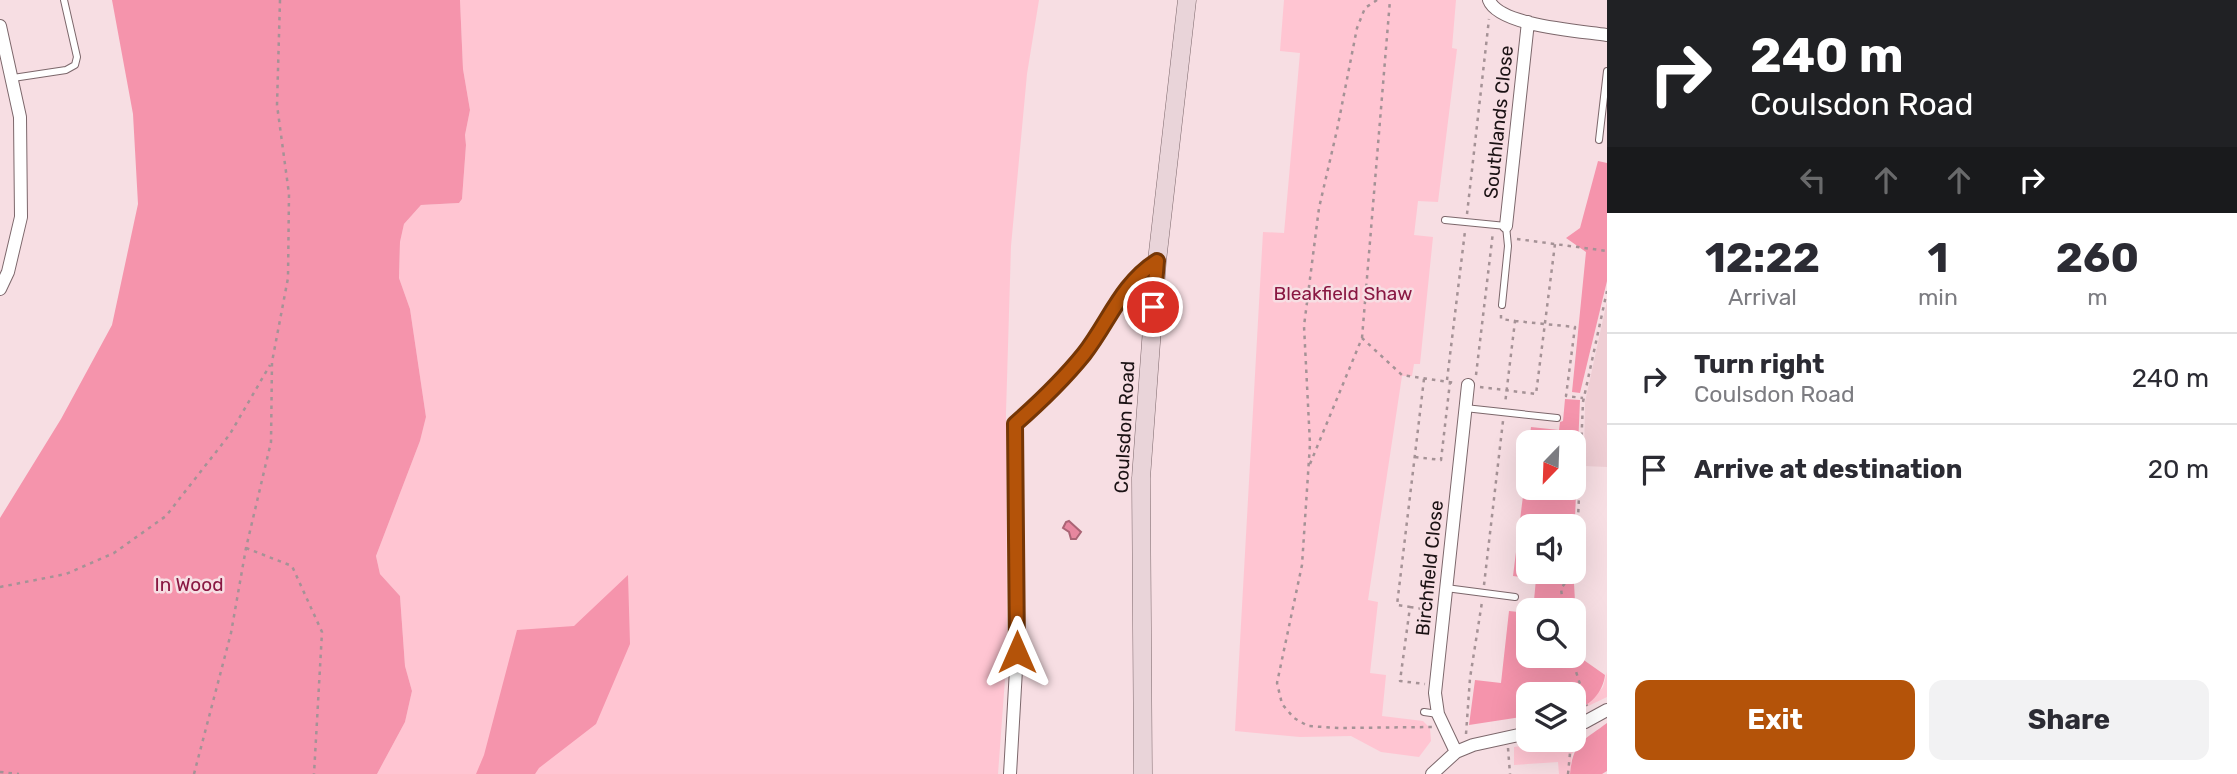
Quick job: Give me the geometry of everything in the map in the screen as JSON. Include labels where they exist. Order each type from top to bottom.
[{"type":"main road","name":"Coulsdon Road","points":[[1143,774],[1141,478],[1157,261],[1187,0]]},
{"type":"street","points":[[1490,2],[1507,16],[1528,22],[1607,35]]},
{"type":"street","name":"Southlands Close","points":[[1502,229],[1528,22]]},
{"type":"street","points":[[0,26],[20,117],[21,218],[8,272],[0,287]]},
{"type":"street","points":[[1010,774],[1017,652],[1015,424],[1052,391],[1085,353],[1129,285],[1157,261]]},
{"type":"street","name":"Birchfield Close","points":[[1461,750],[1437,714],[1435,693],[1468,385]]},
{"type":"street","points":[[1586,720],[1607,710]]},
{"type":"street","points":[[1438,771],[1461,750],[1516,735]]},
{"type":"lane","points":[[13,78],[66,70],[75,65],[77,57],[64,0]]},
{"type":"lane","points":[[1598,139],[1607,71]]},
{"type":"lane","points":[[1445,220],[1502,229],[1502,305]]},
{"type":"lane","points":[[1465,408],[1557,418]]},
{"type":"lane","points":[[1446,588],[1515,597]]},
{"type":"lane","points":[[1423,712],[1437,714]]},
{"type":"path","points":[[194,774],[231,633],[246,548],[271,442],[272,362],[288,278],[289,194],[277,105],[280,0]]},
{"type":"path","points":[[1377,0],[1365,8],[1357,28],[1338,130],[1319,208],[1304,326],[1310,444],[1303,565],[1277,683],[1282,704],[1294,718],[1308,726],[1339,729],[1430,728]]},
{"type":"path","points":[[1308,467],[1362,338],[1390,0]]},
{"type":"path","points":[[1415,457],[1441,460],[1490,2]]},
{"type":"path","points":[[1555,244],[1536,394],[1475,386],[1502,229],[1555,244],[1607,251]]},
{"type":"path","points":[[1578,514],[1584,398],[1607,290]]},
{"type":"path","points":[[1502,305],[1501,319],[1575,327],[1566,396],[1584,398]]},
{"type":"path","points":[[1461,750],[1515,321]]},
{"type":"path","points":[[1362,338],[1402,375],[1468,385]]},
{"type":"path","points":[[0,586],[66,574],[114,553],[166,516],[230,434],[272,362]]},
{"type":"path","points":[[1424,379],[1397,605],[1444,611]]},
{"type":"path","points":[[246,548],[292,566],[322,632],[314,774]]},
{"type":"path","points":[[1409,607],[1400,681],[1429,684]]},
{"type":"path","points":[[1508,737],[1510,774]]},
{"type":"path","points":[[1568,774],[1571,752]]},
{"type":"path","points":[[0,772],[19,774]]},
{"type":"shaded area","points":[[1607,301],[1607,467],[1586,466],[1585,402]]},
{"type":"shaded area","points":[[1069,521],[1081,532],[1076,539],[1071,539],[1069,532],[1063,528]]},
{"type":"green space","name":"In Wood","points":[[112,0],[460,0],[463,69],[470,110],[465,135],[462,199],[459,203],[421,205],[404,224],[400,242],[399,278],[410,309],[426,417],[420,441],[376,556],[380,574],[400,596],[405,666],[412,691],[405,722],[377,774],[0,774],[0,518],[61,419],[112,325],[138,204],[133,114]]},
{"type":"green space","points":[[460,0],[1039,0],[1027,74],[1011,246],[1006,413],[1007,652],[998,774],[377,774],[405,722],[412,691],[405,666],[400,596],[380,574],[376,556],[420,441],[426,417],[410,309],[399,278],[400,242],[404,224],[421,205],[459,203],[462,199],[465,135],[470,110],[463,69]]},
{"type":"green space","name":"Bleakfield Shaw","points":[[1284,0],[1456,0],[1452,48],[1457,49],[1438,202],[1418,201],[1414,235],[1433,237],[1420,364],[1414,364],[1412,376],[1402,376],[1368,600],[1378,602],[1370,673],[1386,675],[1382,716],[1423,721],[1430,728],[1431,741],[1419,757],[1381,752],[1351,736],[1300,737],[1235,731],[1263,232],[1284,233],[1300,53],[1280,51]]},
{"type":"green space","points":[[1598,161],[1607,163],[1607,281],[1580,393],[1572,392],[1586,252],[1566,238],[1580,228]]},
{"type":"green space","points":[[1565,399],[1580,400],[1579,430],[1559,430],[1560,422],[1563,421]]},
{"type":"green space","points":[[1531,427],[1559,430],[1531,430]]},
{"type":"green space","points":[[1522,500],[1576,500],[1575,514],[1521,514]]},
{"type":"green space","points":[[1516,552],[1516,576],[1513,576]]},
{"type":"green space","points":[[628,575],[630,644],[596,724],[539,768],[535,774],[476,774],[484,755],[517,630],[574,626]]},
{"type":"green space","points":[[1536,584],[1574,584],[1575,598],[1534,598]]},
{"type":"green space","points":[[1509,611],[1516,612],[1516,668],[1586,668],[1586,662],[1605,675],[1595,698],[1586,705],[1586,682],[1516,682],[1516,718],[1469,725],[1475,680],[1501,683]]},
{"type":"green space","points":[[1607,672],[1607,697],[1586,707],[1586,706],[1603,687]]},
{"type":"green space","points":[[1607,723],[1607,771],[1602,774],[1570,774],[1576,752],[1586,752],[1586,739]]},
{"type":"green space","points":[[1514,747],[1516,752],[1574,752],[1570,774],[1559,774],[1558,762],[1514,765]]},
{"type":"route","points":[[1017,652],[1015,424],[1052,391],[1085,353],[1129,285],[1157,261],[1153,307]]}]
